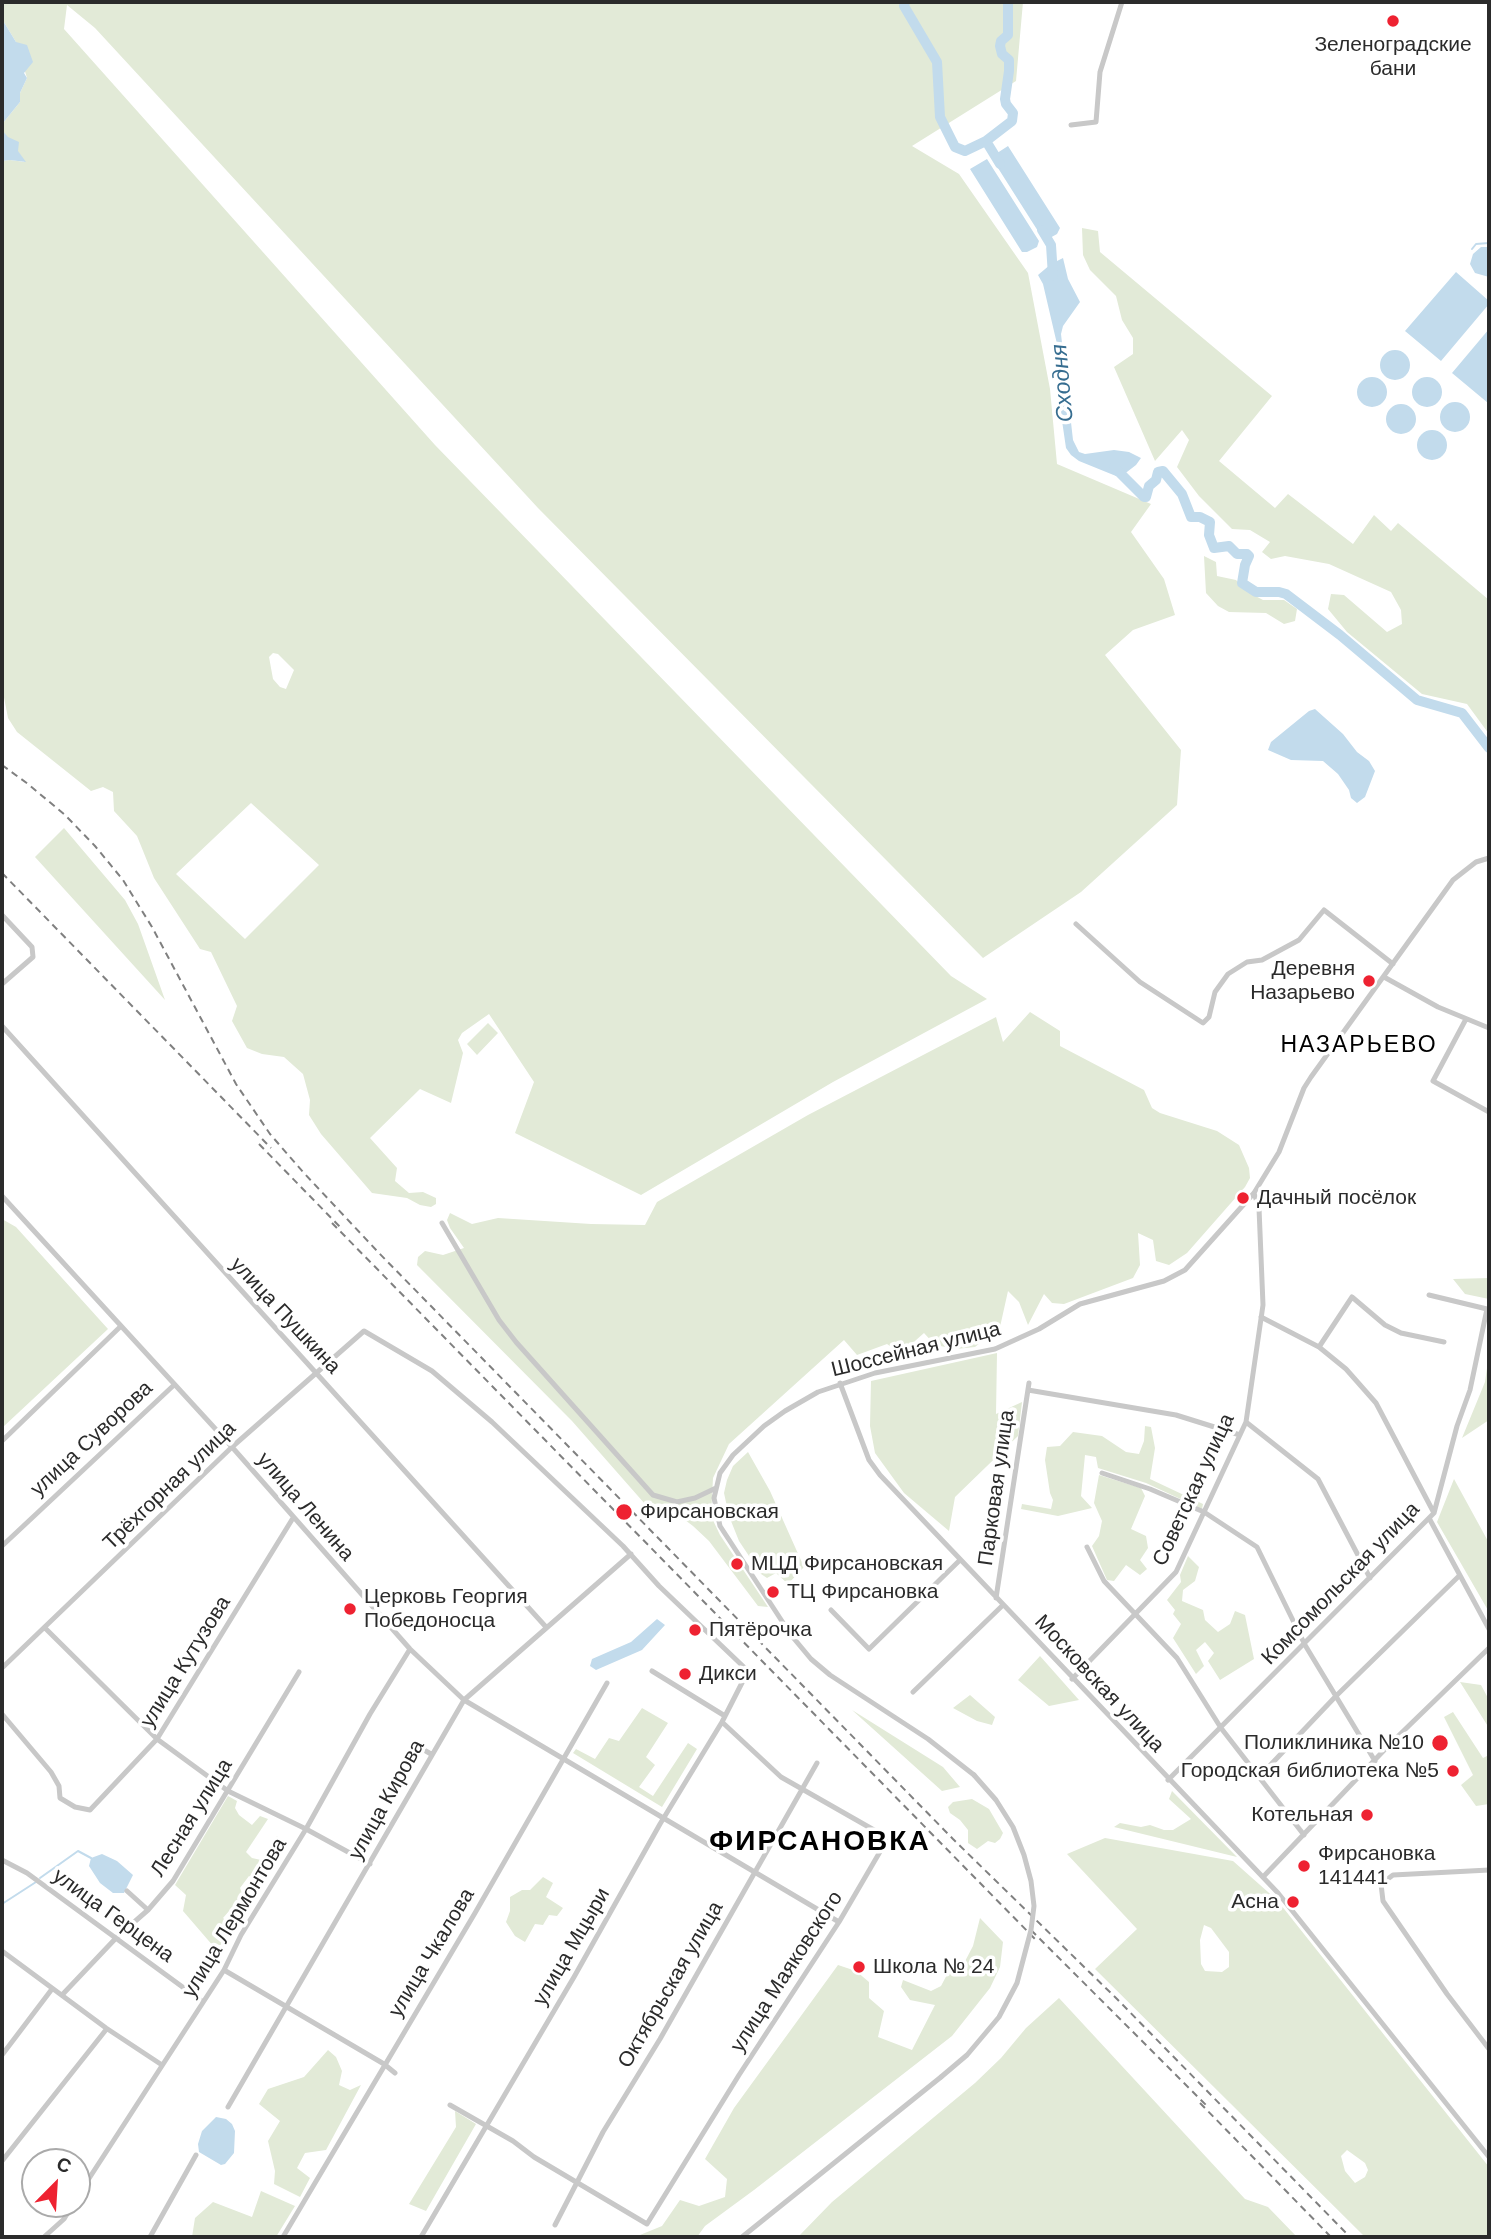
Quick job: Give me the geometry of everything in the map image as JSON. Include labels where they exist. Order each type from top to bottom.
[{"type":"street","points":[[1071,125],[1096,122],[1100,72],[1122,2]]},
{"type":"street","name":"Шоссейная улица","points":[[716,1488],[725,1465],[764,1426],[804,1398],[840,1383],[875,1373],[995,1349],[1017,1340],[1080,1304],[1164,1281],[1185,1270],[1254,1193],[1285,1139],[1304,1088],[1453,880],[1476,862],[1489,858]]},
{"type":"street","points":[[1076,925],[1140,982],[1203,1023],[1209,1017],[1215,992],[1228,974],[1247,962],[1262,960],[1299,940],[1324,910],[1393,964]]},
{"type":"street","points":[[2,915],[32,947],[33,957],[2,984]]},
{"type":"street","points":[[1384,977],[1438,1007],[1489,1028]]},
{"type":"street","points":[[1466,1019],[1433,1081],[1489,1112]]},
{"type":"street","name":"улица Пушкина","points":[[2,1026],[546,1627]]},
{"type":"street","name":"Советская улица","points":[[1072,1679],[1176,1572],[1246,1422],[1263,1305],[1259,1208],[1254,1193]]},
{"type":"street","name":"улица Ленина","points":[[2,1196],[232,1447],[410,1649],[464,1700],[839,1922]]},
{"type":"street","points":[[442,1223],[499,1320],[516,1342],[653,1495],[677,1502],[695,1498],[716,1488]]},
{"type":"street","name":"Комсомольская улица","points":[[1168,1780],[1434,1513],[1457,1426],[1470,1390],[1487,1309],[1429,1295]]},
{"type":"street","points":[[1318,1347],[1352,1297],[1385,1325],[1401,1333],[1444,1342]]},
{"type":"street","points":[[1261,1317],[1318,1347],[1346,1369],[1376,1403],[1434,1513]]},
{"type":"street","points":[[2,1441],[120,1327]]},
{"type":"street","name":"Трёхгорная улица","points":[[2,1668],[232,1447],[364,1331],[432,1371],[541,1467],[631,1554]]},
{"type":"street","name":"Московская улица","points":[[840,1383],[869,1460],[880,1475],[1263,1877],[1489,2157]]},
{"type":"street","name":"Парковая улица","points":[[996,1598],[1029,1383]]},
{"type":"street","name":"улица Суворова","points":[[2,1546],[174,1385]]},
{"type":"street","points":[[1028,1390],[1176,1415],[1240,1435]]},
{"type":"street","points":[[1246,1422],[1318,1479],[1370,1578]]},
{"type":"street","points":[[1102,1473],[1150,1489],[1204,1512],[1257,1547],[1305,1645],[1374,1761]]},
{"type":"street","points":[[716,1488],[714,1499],[720,1526],[777,1616],[811,1658],[830,1675],[928,1739],[974,1774],[996,1800],[1013,1827],[1031,1881],[1033,1918],[1029,1947],[1017,1983],[985,2037],[941,2077],[742,2237]]},
{"type":"street","name":"улица Кутузова","points":[[2,1713],[51,1772],[59,1786],[61,1798],[75,1807],[90,1810],[158,1739],[293,1518]]},
{"type":"street","points":[[1429,1518],[1489,1629]]},
{"type":"street","points":[[1087,1547],[1104,1581],[1177,1658],[1221,1728],[1304,1835]]},
{"type":"street","name":"улица Кирова","points":[[228,2107],[370,1864],[430,1754],[464,1700],[631,1554]]},
{"type":"street","name":"улица Мцыри","points":[[421,2237],[723,1719],[748,1671],[675,1601],[631,1554]]},
{"type":"street","points":[[831,1610],[869,1649],[960,1560]]},
{"type":"street","points":[[1259,1777],[1336,1696],[1459,1576]]},
{"type":"street","points":[[913,1692],[1003,1605]]},
{"type":"street","points":[[45,1628],[158,1739],[228,1791],[370,1864]]},
{"type":"street","points":[[1263,1877],[1374,1761],[1489,1647]]},
{"type":"street","name":"улица Лермонтова","points":[[91,2175],[224,1970],[241,1934],[306,1829],[370,1714],[410,1649]]},
{"type":"street","name":"улица Маяковского","points":[[578,2181],[647,2224],[739,2075],[839,1922],[888,1838],[781,1777],[723,1719],[652,1671]]},
{"type":"street","name":"Лесная улица","points":[[62,1995],[117,1937],[148,1910],[173,1881],[299,1672]]},
{"type":"street","name":"улица Чкалова","points":[[283,2237],[607,1683]]},
{"type":"street","points":[[412,1743],[430,1754]]},
{"type":"street","name":"Октябрьская улица","points":[[555,2225],[603,2132],[660,2039],[817,1763]]},
{"type":"street","name":"улица Герцена","points":[[2,1860],[27,1873],[203,2002]]},
{"type":"street","points":[[1489,1870],[1393,1875],[1381,1884],[1383,1901],[1447,1994],[1489,2049]]},
{"type":"street","points":[[127,1891],[148,1910]]},
{"type":"street","points":[[2,1951],[162,2065]]},
{"type":"street","points":[[224,1970],[395,2073]]},
{"type":"street","points":[[2,2055],[52,1989]]},
{"type":"street","points":[[2,2161],[104,2031]]},
{"type":"street","points":[[450,2105],[578,2181]]},
{"type":"street","points":[[150,2237],[196,2155]]},
{"type":"street","points":[[44,2237],[64,2218]]},
{"type":"green space","points":[[2,2],[1023,2],[1016,81],[912,146],[959,174],[1028,273],[1050,389],[1057,464],[1151,504],[1131,532],[1164,579],[1175,615],[1133,630],[1105,655],[1181,750],[1177,805],[1081,892],[983,958],[538,508],[95,28],[67,5],[64,29],[435,445],[951,976],[987,999],[833,1082],[641,1195],[515,1133],[534,1082],[489,1014],[462,1033],[458,1040],[463,1053],[451,1103],[420,1089],[370,1138],[397,1168],[395,1181],[409,1193],[423,1192],[436,1198],[436,1204],[431,1207],[407,1198],[372,1193],[321,1134],[309,1115],[310,1100],[303,1074],[284,1057],[262,1054],[247,1048],[232,1021],[237,1006],[211,952],[200,949],[154,878],[137,836],[114,811],[113,792],[103,787],[91,791],[17,732],[8,718],[2,687],[2,161],[25,162],[2,130],[3,123],[20,102],[20,93],[27,78],[16,42],[2,19]],"holes":[[[273,653],[278,654],[294,670],[286,689],[273,679],[269,657]],[[251,803],[319,865],[245,939],[176,874]]]},
{"type":"green space","points":[[1082,228],[1098,231],[1100,252],[1272,396],[1219,461],[1275,508],[1288,494],[1353,544],[1374,515],[1391,531],[1398,523],[1489,600],[1489,734],[1467,704],[1422,694],[1347,632],[1328,609],[1331,594],[1344,595],[1387,632],[1402,624],[1401,610],[1391,592],[1329,564],[1285,556],[1271,559],[1262,552],[1270,542],[1250,530],[1232,529],[1199,496],[1177,467],[1189,440],[1182,430],[1155,461],[1114,367],[1133,354],[1133,338],[1122,320],[1116,296],[1090,270],[1083,255]]},
{"type":"green space","points":[[1204,556],[1216,562],[1217,576],[1236,580],[1248,592],[1263,600],[1284,600],[1297,609],[1295,621],[1284,624],[1266,613],[1229,612],[1218,606],[1206,593]]},
{"type":"green space","points":[[64,828],[125,900],[138,924],[165,1000],[35,857]]},
{"type":"green space","points":[[1030,1012],[1060,1031],[1060,1046],[1144,1090],[1152,1108],[1217,1131],[1239,1145],[1249,1168],[1250,1178],[1187,1253],[1169,1265],[1156,1261],[1153,1240],[1138,1233],[1140,1265],[1133,1278],[1064,1304],[1052,1303],[1044,1294],[1028,1325],[1019,1302],[1008,1291],[1000,1327],[975,1347],[956,1349],[935,1345],[924,1333],[906,1349],[897,1351],[887,1344],[857,1355],[844,1340],[729,1444],[713,1478],[711,1516],[720,1535],[768,1607],[758,1606],[709,1541],[693,1526],[685,1520],[659,1520],[572,1421],[417,1265],[418,1257],[425,1251],[443,1255],[464,1248],[450,1228],[447,1220],[450,1213],[472,1224],[498,1218],[645,1225],[657,1202],[808,1115],[996,1017],[1003,1042]]},
{"type":"green space","points":[[488,1023],[498,1033],[477,1055],[467,1044]]},
{"type":"green space","points":[[2,1219],[16,1227],[108,1329],[2,1428]]},
{"type":"green space","points":[[1489,1278],[1489,1299],[1465,1294],[1453,1279]]},
{"type":"green space","points":[[997,1353],[996,1414],[1022,1402],[1018,1436],[955,1497],[949,1531],[904,1493],[875,1453],[870,1426],[871,1381]]},
{"type":"green space","points":[[1489,1354],[1489,1420],[1462,1438],[1485,1382]]},
{"type":"green space","points":[[1145,1426],[1151,1427],[1155,1448],[1150,1479],[1203,1504],[1202,1509],[1146,1483],[1098,1468],[1096,1457],[1085,1455],[1081,1496],[1092,1508],[1058,1516],[1021,1509],[1022,1504],[1051,1509],[1053,1500],[1045,1460],[1047,1447],[1060,1446],[1073,1432],[1102,1436],[1126,1452],[1139,1454],[1144,1441]]},
{"type":"green space","points":[[748,1452],[770,1491],[804,1567],[788,1584],[776,1573],[767,1578],[761,1574],[739,1541],[729,1516],[724,1493],[727,1480],[733,1466]]},
{"type":"green space","points":[[1099,1475],[1141,1488],[1145,1496],[1131,1529],[1146,1536],[1148,1548],[1140,1560],[1147,1569],[1140,1575],[1126,1565],[1114,1581],[1107,1580],[1092,1546],[1099,1536],[1102,1521],[1094,1503]]},
{"type":"green space","points":[[1454,1479],[1489,1543],[1489,1612],[1437,1522]]},
{"type":"green space","points":[[1188,1556],[1199,1567],[1195,1581],[1183,1590],[1182,1601],[1203,1610],[1205,1620],[1218,1632],[1230,1624],[1235,1611],[1245,1615],[1254,1659],[1220,1680],[1208,1661],[1214,1653],[1205,1642],[1196,1650],[1204,1666],[1196,1674],[1173,1638],[1181,1624],[1167,1600],[1181,1582],[1180,1575]]},
{"type":"green space","points":[[1040,1656],[1079,1700],[1049,1706],[1018,1680]]},
{"type":"green space","points":[[1460,1682],[1481,1685],[1489,1700],[1489,1728]]},
{"type":"green space","points":[[970,1695],[995,1717],[992,1725],[977,1721],[953,1708]]},
{"type":"green space","points":[[642,1708],[668,1723],[646,1757],[655,1765],[639,1787],[653,1796],[688,1743],[697,1749],[662,1807],[573,1753],[576,1749],[595,1759],[609,1738],[619,1741]]},
{"type":"green space","points":[[852,1710],[943,1767],[960,1787],[942,1791]]},
{"type":"green space","points":[[1453,1712],[1483,1758],[1489,1755],[1489,1804],[1476,1806],[1461,1785],[1473,1775],[1444,1717]]},
{"type":"green space","points":[[1172,1791],[1237,1857],[1114,1827],[1120,1823],[1173,1830],[1191,1819],[1169,1799]]},
{"type":"green space","points":[[228,1796],[237,1801],[235,1808],[239,1815],[252,1825],[260,1816],[268,1819],[246,1852],[252,1858],[261,1860],[277,1836],[288,1846],[262,1882],[249,1876],[240,1888],[247,1904],[241,1909],[230,1910],[223,1918],[233,1927],[223,1944],[214,1947],[183,1911],[186,1895],[175,1885]]},
{"type":"green space","points":[[972,1799],[989,1809],[1003,1833],[995,1843],[988,1841],[977,1849],[968,1843],[968,1830],[950,1813],[948,1807],[953,1802]]},
{"type":"green space","points":[[1105,1838],[1233,1861],[1277,1900],[1489,2167],[1489,2237],[1365,2237],[1095,1969],[1137,1929],[1067,1854]],"holes":[[[1204,1925],[1211,1928],[1229,1952],[1229,1967],[1222,1972],[1205,1971],[1201,1964],[1200,1940]],[[1347,2150],[1365,2163],[1368,2170],[1365,2177],[1355,2183],[1345,2171],[1341,2156]]]},
{"type":"green space","points":[[543,1877],[553,1883],[546,1897],[563,1908],[557,1916],[549,1915],[543,1925],[535,1924],[525,1942],[515,1936],[506,1922],[510,1911],[510,1897],[522,1890],[530,1890]]},
{"type":"green space","points":[[980,1918],[1003,1942],[1000,1967],[990,1988],[952,2036],[705,2226],[697,2237],[635,2237],[662,2226],[680,2200],[699,2206],[725,2197],[727,2179],[705,2159],[734,2108],[838,1965],[856,1971],[869,1982],[869,1998],[884,2011],[878,2037],[912,2050],[935,2005],[910,2000],[901,1987],[903,1980],[931,1991],[941,1986],[949,1971],[962,1967],[973,1946]]},
{"type":"green space","points":[[1059,1998],[1245,2199],[1268,2207],[1297,2237],[798,2237],[832,2202],[975,2083],[1026,2028]]},
{"type":"green space","points":[[328,2050],[336,2057],[342,2071],[339,2085],[350,2090],[361,2085],[326,2150],[305,2153],[297,2168],[310,2178],[300,2197],[274,2184],[275,2171],[268,2141],[280,2121],[259,2104],[268,2089],[304,2077]]},
{"type":"green space","points":[[455,2111],[476,2124],[426,2211],[409,2204],[456,2127]]},
{"type":"green space","points":[[261,2191],[295,2206],[276,2237],[192,2237],[195,2218],[213,2202],[252,2217]]},
{"type":"water","points":[[2,19],[16,42],[27,45],[33,62],[24,73],[27,78],[20,93],[20,102],[3,123],[2,130]]},
{"type":"water","points":[[2,130],[8,137],[19,142],[18,151],[26,162],[2,161]]},
{"type":"water","points":[[1008,146],[1060,228],[1057,234],[1048,239],[1043,239],[991,157]]},
{"type":"water","points":[[987,159],[1039,241],[1037,247],[1027,252],[1022,252],[970,169]]},
{"type":"water","points":[[1481,247],[1489,247],[1489,277],[1475,273],[1470,264],[1473,254]]},
{"type":"water","points":[[1063,258],[1068,279],[1080,302],[1063,326],[1061,334],[1073,440],[1079,452],[1085,454],[1114,450],[1129,452],[1141,458],[1123,475],[1116,476],[1079,461],[1066,448],[1060,407],[1057,344],[1043,284],[1038,275]]},
{"type":"water","points":[[1456,272],[1489,301],[1489,304],[1441,361],[1405,331]]},
{"type":"water","points":[[1489,329],[1489,402],[1488,403],[1452,373]]},
{"type":"water","points":[[1395,350],[1406,354],[1410,365],[1406,376],[1395,380],[1384,376],[1380,365],[1384,354]]},
{"type":"water","points":[[1372,377],[1383,381],[1387,392],[1383,403],[1372,407],[1361,403],[1357,392],[1361,381]]},
{"type":"water","points":[[1427,377],[1438,381],[1442,392],[1438,403],[1427,407],[1416,403],[1412,392],[1416,381]]},
{"type":"water","points":[[1455,402],[1466,406],[1470,417],[1466,428],[1455,432],[1444,428],[1440,417],[1444,406]]},
{"type":"water","points":[[1401,404],[1412,408],[1416,419],[1412,430],[1401,434],[1390,430],[1386,419],[1390,408]]},
{"type":"water","points":[[1432,430],[1443,434],[1447,445],[1443,456],[1432,460],[1421,456],[1417,445],[1421,434]]},
{"type":"water","points":[[1315,709],[1343,734],[1375,771],[1365,797],[1357,803],[1351,798],[1338,774],[1323,761],[1291,760],[1268,750],[1271,742]]},
{"type":"water","points":[[657,1619],[665,1625],[642,1650],[596,1670],[590,1666],[592,1659],[631,1642]]},
{"type":"water","points":[[102,1854],[117,1861],[133,1875],[124,1893],[113,1893],[100,1883],[89,1866],[91,1858]]},
{"type":"water","points":[[216,2117],[226,2119],[235,2131],[234,2153],[221,2165],[199,2152],[198,2144],[202,2131]]},
{"type":"waterway","name":"Сходня","points":[[905,2],[904,6],[937,62],[940,117],[955,147],[965,151],[986,141],[1012,121],[1013,113],[1005,99],[1009,60],[1002,54],[1000,46],[1001,41],[1008,35],[1008,2]]},
{"type":"waterway","name":"Сходня","points":[[986,141],[1000,164]]},
{"type":"waterway","name":"Сходня","points":[[1042,230],[1051,245],[1053,276]]},
{"type":"waterway","points":[[1472,249],[1476,244],[1489,243]]},
{"type":"waterway","name":"Сходня","points":[[1114,467],[1144,497],[1149,486],[1156,480],[1158,472],[1163,471],[1182,494],[1191,517],[1200,517],[1210,522],[1209,535],[1214,548],[1229,546],[1237,554],[1249,556],[1242,583],[1256,592],[1286,594],[1417,700],[1462,713],[1489,748]]},
{"type":"waterway","points":[[40,1878],[78,1851],[91,1858]]},
{"type":"waterway","points":[[2,1904],[36,1882]]},
{"type":"railway","points":[[2,765],[65,815],[123,880],[152,927],[236,1084],[270,1134],[303,1172],[378,1252],[953,1839],[1117,1999],[1350,2237]]},
{"type":"railway","points":[[2,873],[271,1148]]},
{"type":"railway","points":[[259,1144],[342,1229]]},
{"type":"railway","points":[[332,1223],[1036,1940]]},
{"type":"railway","points":[[1031,1930],[1209,2108]]},
{"type":"railway","points":[[1200,2103],[1331,2237]]},
{"type":"place","name":"Зеленоградские бани","points":[[1393,21]]},
{"type":"place","name":"Деревня Назарьево","points":[[1369,981]]},
{"type":"place","name":"Дачный посёлок","points":[[1243,1198]]},
{"type":"place","name":"Фирсановская","points":[[624,1512]]},
{"type":"place","name":"МЦД Фирсановская","points":[[737,1564]]},
{"type":"place","name":"ТЦ Фирсановка","points":[[773,1592]]},
{"type":"place","name":"Церковь Георгия Победоносца","points":[[350,1609]]},
{"type":"place","name":"Пятёрочка","points":[[695,1630]]},
{"type":"place","name":"Дикси","points":[[685,1674]]},
{"type":"place","name":"Поликлиника №10","points":[[1440,1743]]},
{"type":"place","name":"Городская библиотека №5","points":[[1453,1771]]},
{"type":"place","name":"Котельная","points":[[1367,1815]]},
{"type":"place","name":"Фирсановка 141441","points":[[1304,1866]]},
{"type":"place","name":"Асна","points":[[1293,1902]]},
{"type":"place","name":"Школа № 24","points":[[859,1967]]},
{"type":"district","name":"НАЗАРЬЕВО","points":[[1359,1046]]},
{"type":"district","name":"ФИРСАНОВКА","points":[[820,1842]]}]
